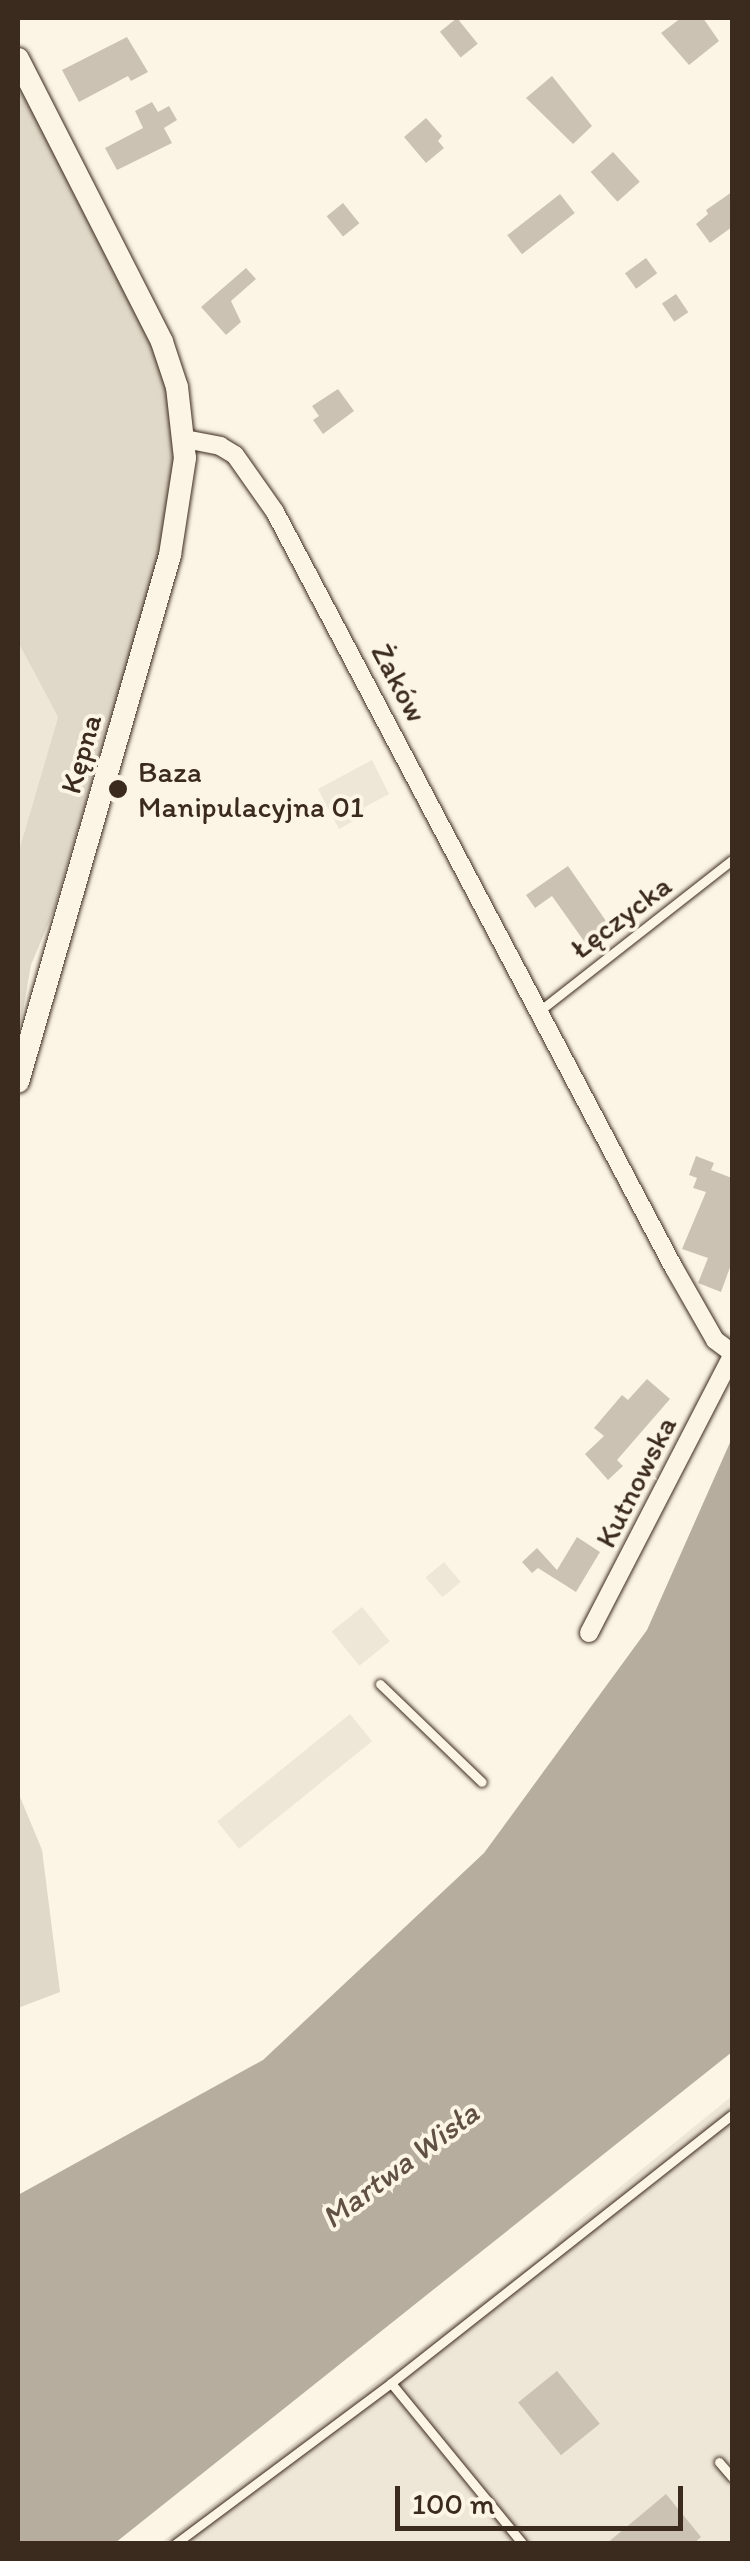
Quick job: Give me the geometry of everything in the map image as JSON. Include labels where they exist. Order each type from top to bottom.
[{"type":"street","points":[[18,59],[152,318],[177,387],[185,439]]},
{"type":"street","name":"Żaków","points":[[185,439],[220,446],[235,455],[274,512],[707,1328],[732,1354]]},
{"type":"street","name":"Kępna","points":[[18,1082],[170,555],[185,482],[185,439]]},
{"type":"street","name":"Kutnowska","points":[[589,1632],[732,1354]]},
{"type":"lane","name":"Łęczycka","points":[[538,1012],[732,860]]},
{"type":"lane","points":[[380,1684],[482,1782]]},
{"type":"lane","points":[[175,2544],[392,2383],[732,2115]]},
{"type":"lane","points":[[392,2383],[524,2544]]},
{"type":"lane","points":[[719,2462],[732,2477]]},
{"type":"shaded area","points":[[18,82],[147,332],[166,386],[175,472],[162,544],[54,910],[31,965],[18,1039],[18,854],[58,717],[18,642]]},
{"type":"shaded area","points":[[18,642],[58,717],[18,854]]},
{"type":"shaded area","points":[[372,760],[389,794],[363,808],[366,814],[339,829],[318,789]]},
{"type":"shaded area","points":[[444,1562],[461,1582],[442,1597],[426,1577]]},
{"type":"shaded area","points":[[362,1607],[390,1641],[359,1666],[332,1632]]},
{"type":"shaded area","points":[[350,1714],[372,1741],[239,1849],[217,1822]]},
{"type":"shaded area","points":[[18,1792],[42,1850],[60,1992],[18,2008]]},
{"type":"shaded area","points":[[732,2096],[732,2543],[159,2544],[549,2252],[562,2234]]},
{"type":"water","name":"Martwa Wisła","points":[[732,1438],[732,2052],[115,2543],[18,2543],[18,2195],[263,2060],[484,1853],[647,1630]]},
{"type":"building","points":[[457,18],[478,44],[461,57],[440,32]]},
{"type":"building","points":[[681,18],[703,18],[719,41],[689,65],[661,33]]},
{"type":"building","points":[[127,37],[148,72],[131,81],[128,76],[79,102],[62,70]]},
{"type":"building","points":[[552,76],[592,126],[573,144],[526,98]]},
{"type":"building","points":[[152,102],[158,112],[169,106],[177,120],[164,128],[172,143],[117,170],[105,148],[143,128],[135,111]]},
{"type":"building","points":[[426,118],[442,136],[438,141],[444,148],[426,163],[404,137]]},
{"type":"building","points":[[613,152],[640,182],[617,202],[591,172]]},
{"type":"building","points":[[732,192],[732,227],[710,243],[696,224],[708,214],[706,210]]},
{"type":"building","points":[[560,194],[575,213],[522,254],[507,235]]},
{"type":"building","points":[[343,203],[359,223],[343,236],[327,216]]},
{"type":"building","points":[[646,258],[657,273],[636,289],[625,273]]},
{"type":"building","points":[[246,268],[256,279],[231,301],[241,322],[226,335],[201,307]]},
{"type":"building","points":[[676,294],[688,312],[674,322],[662,304]]},
{"type":"building","points":[[338,389],[354,411],[323,434],[313,420],[319,416],[312,406]]},
{"type":"building","points":[[568,866],[615,934],[591,951],[552,896],[535,908],[526,895]]},
{"type":"building","points":[[696,1156],[714,1163],[711,1170],[732,1178],[732,1262],[721,1292],[698,1283],[708,1258],[682,1249],[706,1192],[693,1188],[697,1178],[689,1175]]},
{"type":"building","points":[[647,1379],[670,1399],[617,1460],[623,1466],[608,1480],[585,1454],[604,1436],[594,1428],[622,1395],[628,1400]]},
{"type":"building","points":[[577,1537],[600,1552],[576,1592],[538,1568],[532,1573],[522,1562],[537,1548],[557,1570]]},
{"type":"building","points":[[557,2371],[600,2424],[561,2455],[518,2402]]},
{"type":"building","points":[[666,2494],[701,2537],[693,2544],[606,2544]]},
{"type":"place","name":"Baza Manipulacyjna 01","points":[[118,789]]}]
